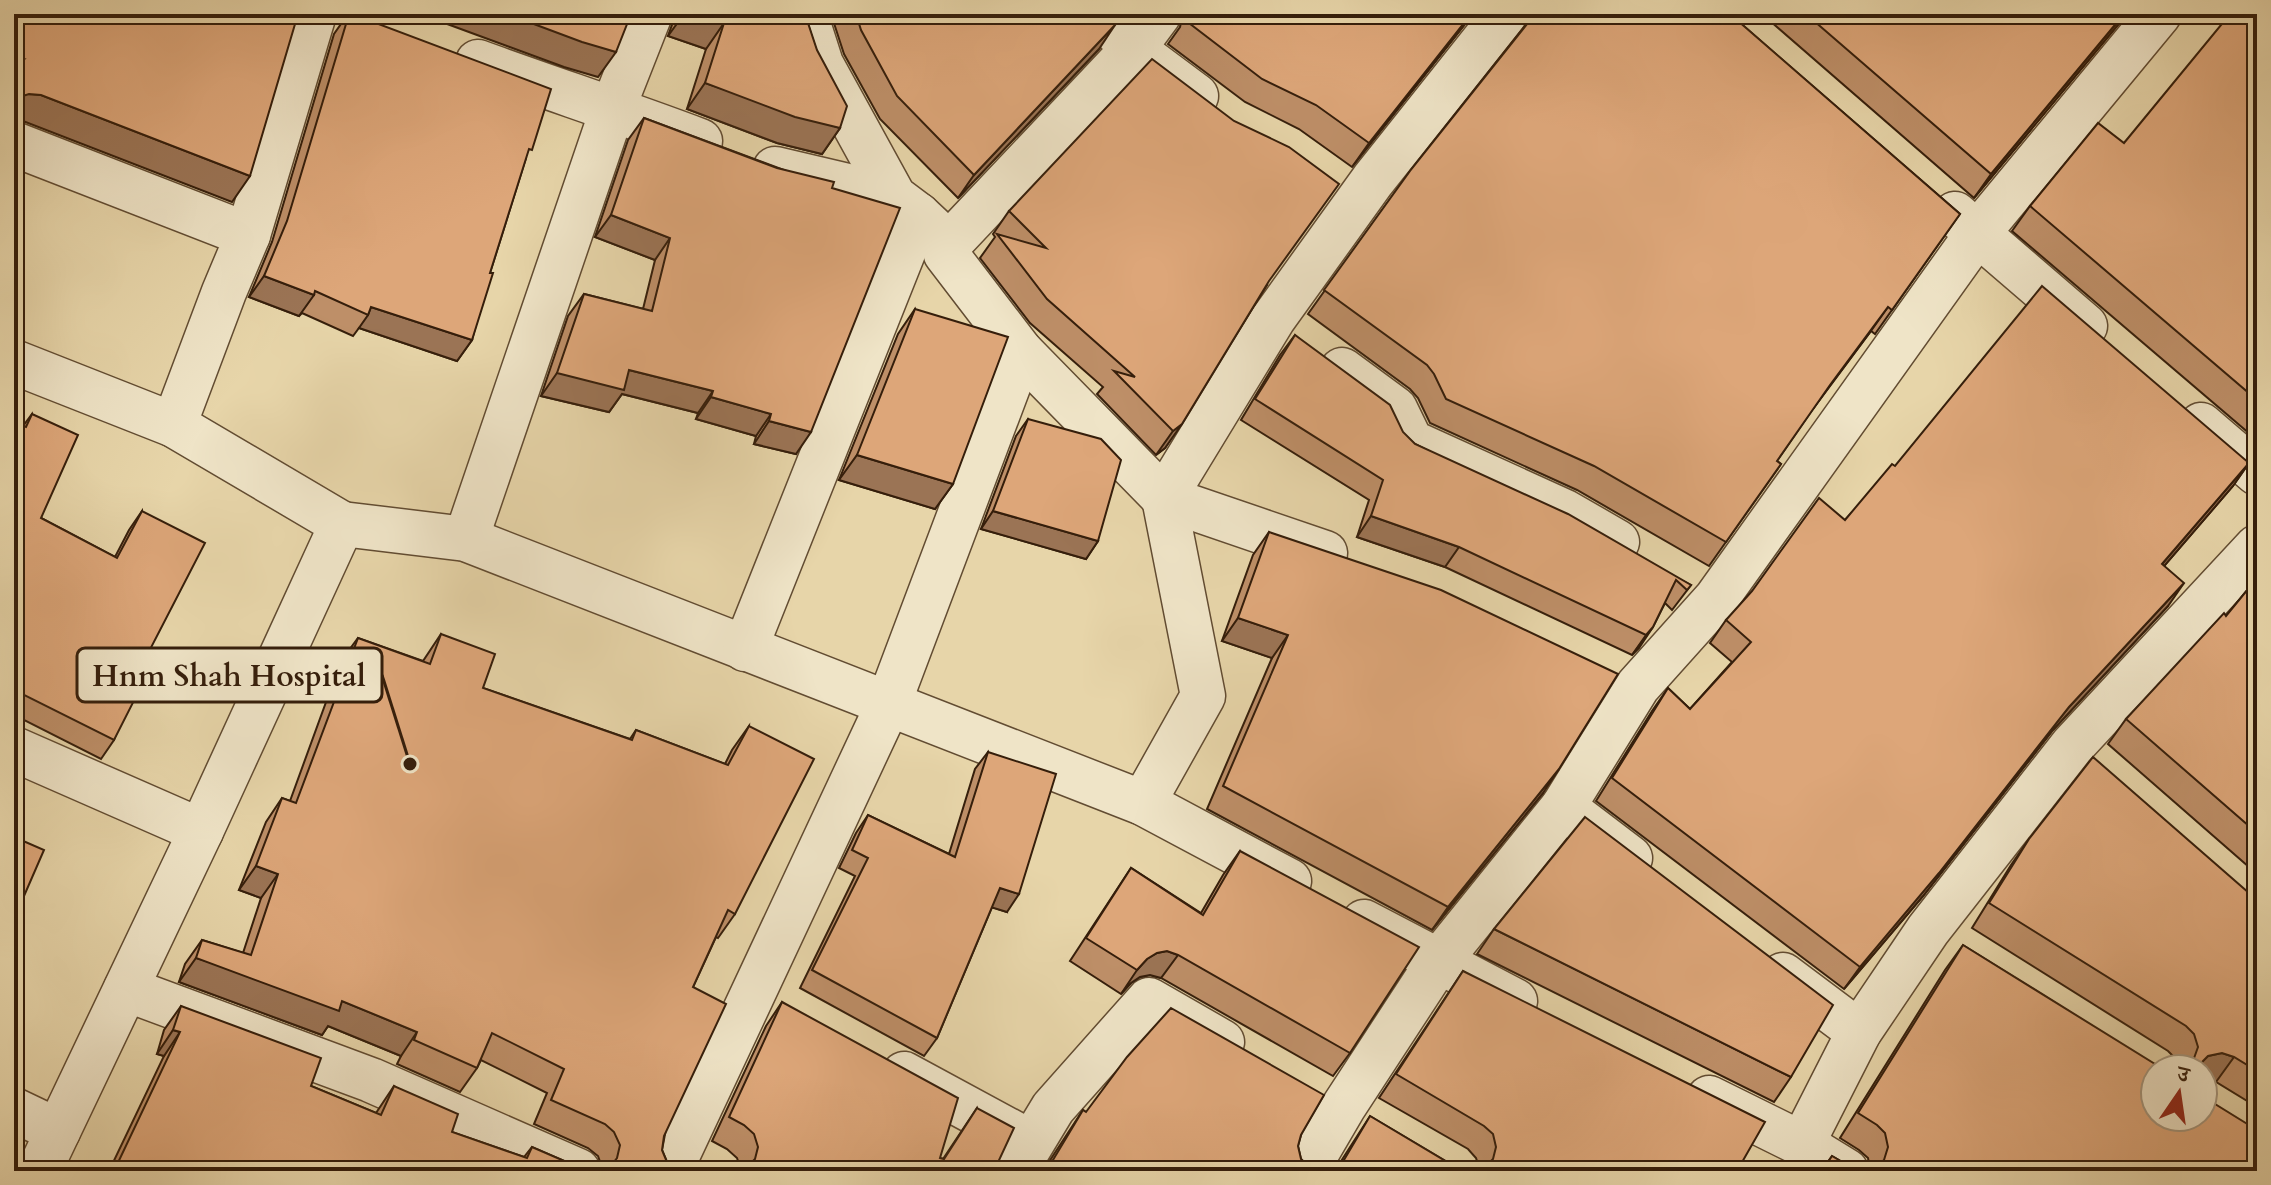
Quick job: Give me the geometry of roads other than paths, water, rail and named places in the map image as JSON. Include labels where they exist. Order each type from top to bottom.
[{"type":"street","points":[[174,425],[248,235],[314,14]]},
{"type":"street","points":[[466,539],[613,108],[650,14]]},
{"type":"street","points":[[805,14],[821,64],[906,206],[949,244]]},
{"type":"street","points":[[1100,14],[1133,49],[1232,124]]},
{"type":"street","points":[[1159,14],[1133,49],[949,244],[946,254],[1021,352],[1164,498],[1359,565]]},
{"type":"street","points":[[1143,803],[1203,696],[1164,498],[1273,319],[1373,180],[1505,14]]},
{"type":"street","points":[[1306,1171],[1438,962],[1563,807],[1638,686],[1716,599],[1977,234],[2159,14]]},
{"type":"street","points":[[437,47],[770,167],[906,206]]},
{"type":"street","points":[[14,144],[248,235]]},
{"type":"street","points":[[1322,176],[1358,202]]},
{"type":"street","points":[[1929,192],[2111,348]]},
{"type":"street","points":[[745,649],[906,206]]},
{"type":"street","points":[[1273,319],[1395,409],[1411,442],[1565,512],[1716,599]]},
{"type":"street","points":[[688,1165],[768,999],[888,705],[1021,352]]},
{"type":"street","points":[[14,362],[174,425],[342,524],[466,539],[1143,803],[1438,962],[1550,1018]]},
{"type":"street","points":[[2172,400],[2257,473]]},
{"type":"street","points":[[39,1171],[201,831],[342,524]]},
{"type":"street","points":[[1802,1144],[1859,1032],[1942,938],[2072,746],[2257,547]]},
{"type":"street","points":[[1597,667],[1638,686]]},
{"type":"street","points":[[2072,746],[2107,776]]},
{"type":"street","points":[[14,749],[201,831]]},
{"type":"street","points":[[1563,807],[1662,882]]},
{"type":"street","points":[[1748,948],[1859,1032]]},
{"type":"street","points":[[126,989],[371,1080],[578,1171]]},
{"type":"street","points":[[865,1052],[1023,1157],[1053,1108],[1149,1000],[1259,1063]]},
{"type":"street","points":[[1676,1081],[1802,1144],[1846,1171]]},
{"type":"street","points":[[14,1110],[58,1131]]},
{"type":"place","name":"Hnm Shah Hospital","points":[[410,764]]}]
